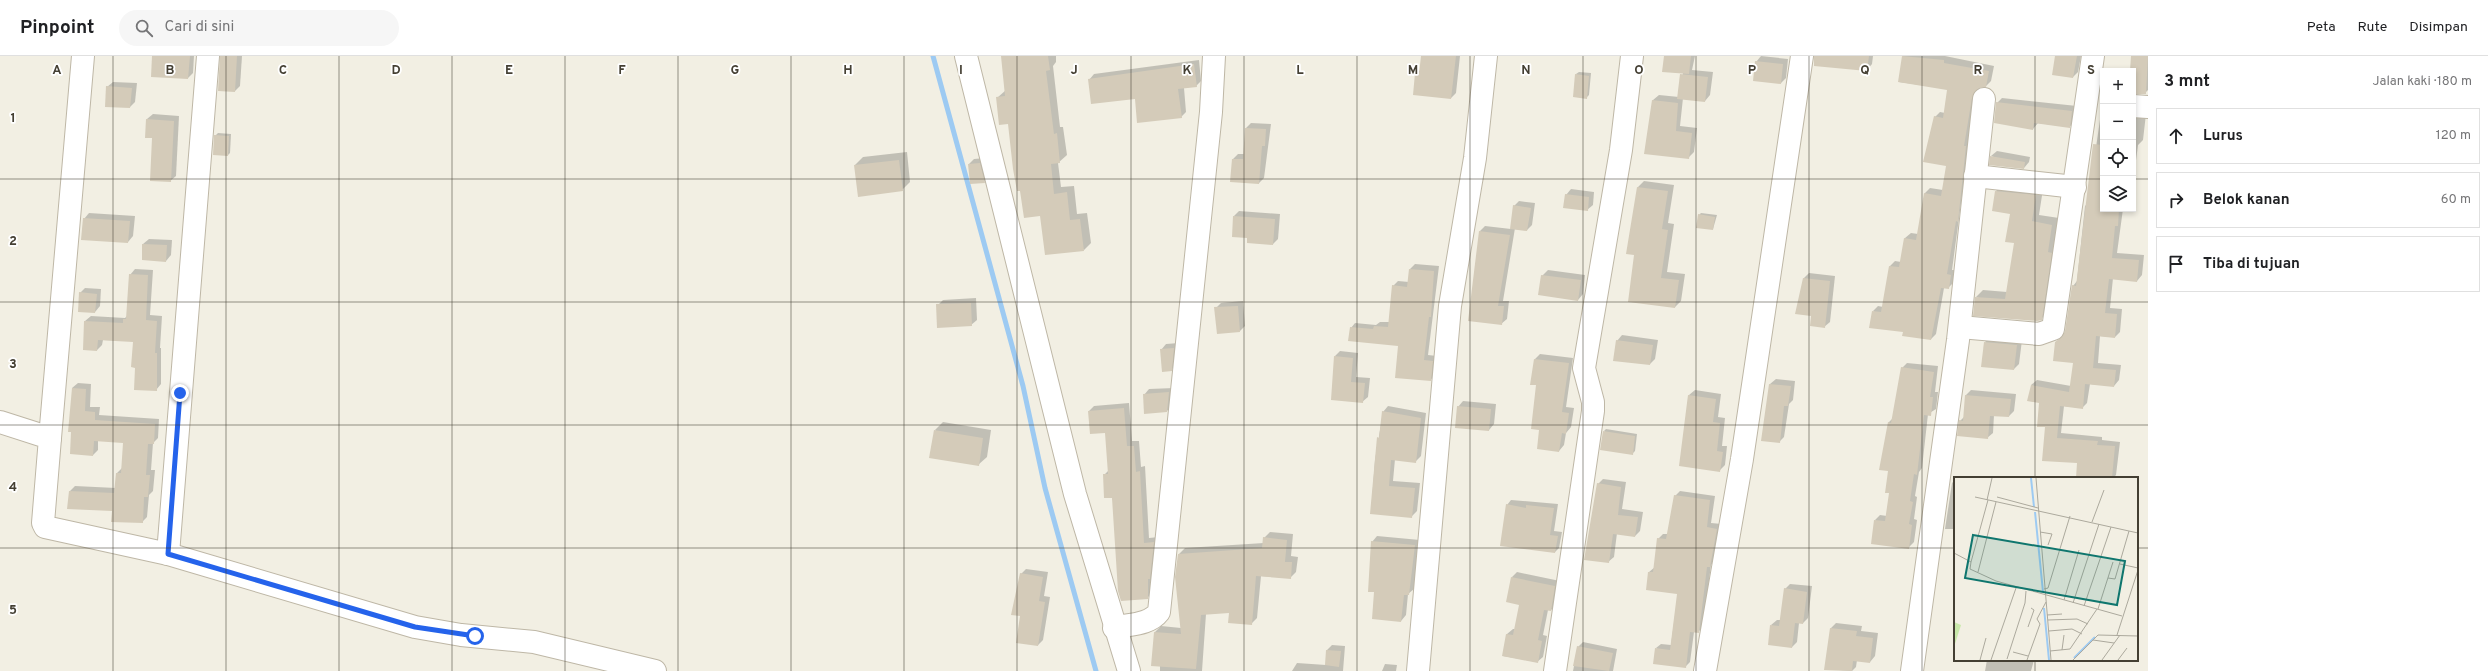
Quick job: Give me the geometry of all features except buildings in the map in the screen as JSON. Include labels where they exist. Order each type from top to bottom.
[{"type":"street","points":[[83,56],[43,523],[45,527],[168,554],[415,627],[534,642],[655,671]]},
{"type":"street","points":[[168,554],[208,56]]},
{"type":"street","points":[[966,56],[1075,494],[1114,628],[1129,671]]},
{"type":"street","points":[[1114,628],[1147,621],[1154,618],[1159,612],[1211,112],[1214,56]]},
{"type":"street","points":[[1418,671],[1450,306],[1475,158],[1486,56]]},
{"type":"street","points":[[1555,671],[1593,411],[1593,402],[1584,368],[1621,150],[1632,56]]},
{"type":"street","points":[[1705,671],[1741,467],[1802,56]]},
{"type":"street","points":[[1960,327],[2039,334],[2053,329],[2075,187],[2094,103],[2093,56]]},
{"type":"street","points":[[1912,671],[1960,327],[1984,99]]},
{"type":"street","points":[[2136,106],[2148,106]]},
{"type":"street","points":[[1975,176],[2075,187]]},
{"type":"street","points":[[0,422],[50,438]]},
{"type":"waterway","points":[[933,56],[1023,386],[1045,488],[1096,671]]},
{"type":"route","points":[[180,393],[168,554],[415,627],[475,636]]}]
